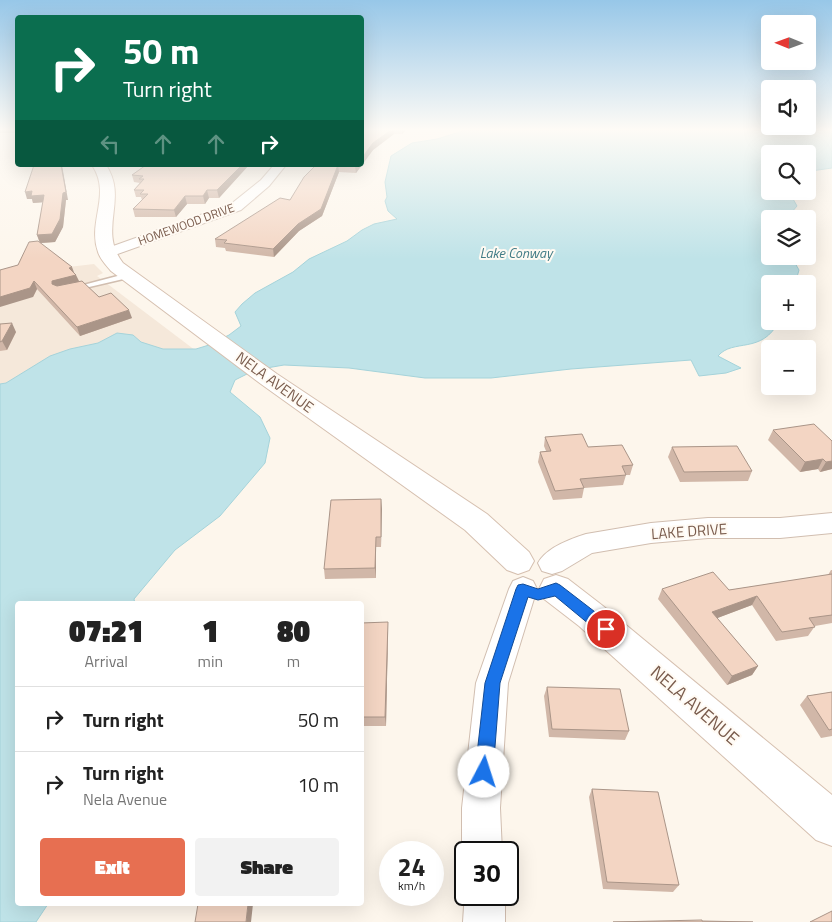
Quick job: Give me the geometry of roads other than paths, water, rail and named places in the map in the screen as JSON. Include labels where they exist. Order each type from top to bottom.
[{"type":"street","points":[[106,173],[108,182],[104,232],[107,254]]},
{"type":"street","name":"HOMEWOOD DRIVE","points":[[107,254],[236,207],[265,183],[273,173]]},
{"type":"street","name":"NELA AVENUE","points":[[107,254],[117,267],[268,379],[476,522],[537,576],[591,616],[832,824]]},
{"type":"street","name":"LAKE DRIVE","points":[[537,576],[586,544],[652,533],[708,528],[780,528],[832,523]]},
{"type":"street","points":[[482,841],[481,808],[492,683],[537,576]]},
{"type":"street","points":[[484,906],[484,922]]},
{"type":"lane","points":[[60,291],[129,275]]},
{"type":"water","name":"Lake Conway","points":[[387,173],[761,173],[761,200],[794,200],[797,206],[794,210],[761,210],[761,265],[796,265],[799,270],[798,275],[761,275],[761,330],[773,330],[756,342],[731,348],[718,356],[741,368],[726,373],[699,376],[691,360],[571,369],[491,378],[425,378],[349,368],[284,365],[255,370],[235,380],[230,392],[260,417],[270,438],[265,463],[220,516],[175,550],[134,599],[134,601],[15,601],[15,906],[47,906],[36,922],[0,922],[0,384],[6,383],[50,356],[70,349],[98,343],[117,333],[133,335],[141,342],[163,349],[196,349],[209,345],[229,335],[241,326],[235,312],[255,293],[293,272],[309,259],[347,241],[362,230],[374,224],[397,219],[388,211],[385,201],[387,197],[385,182]]}]
